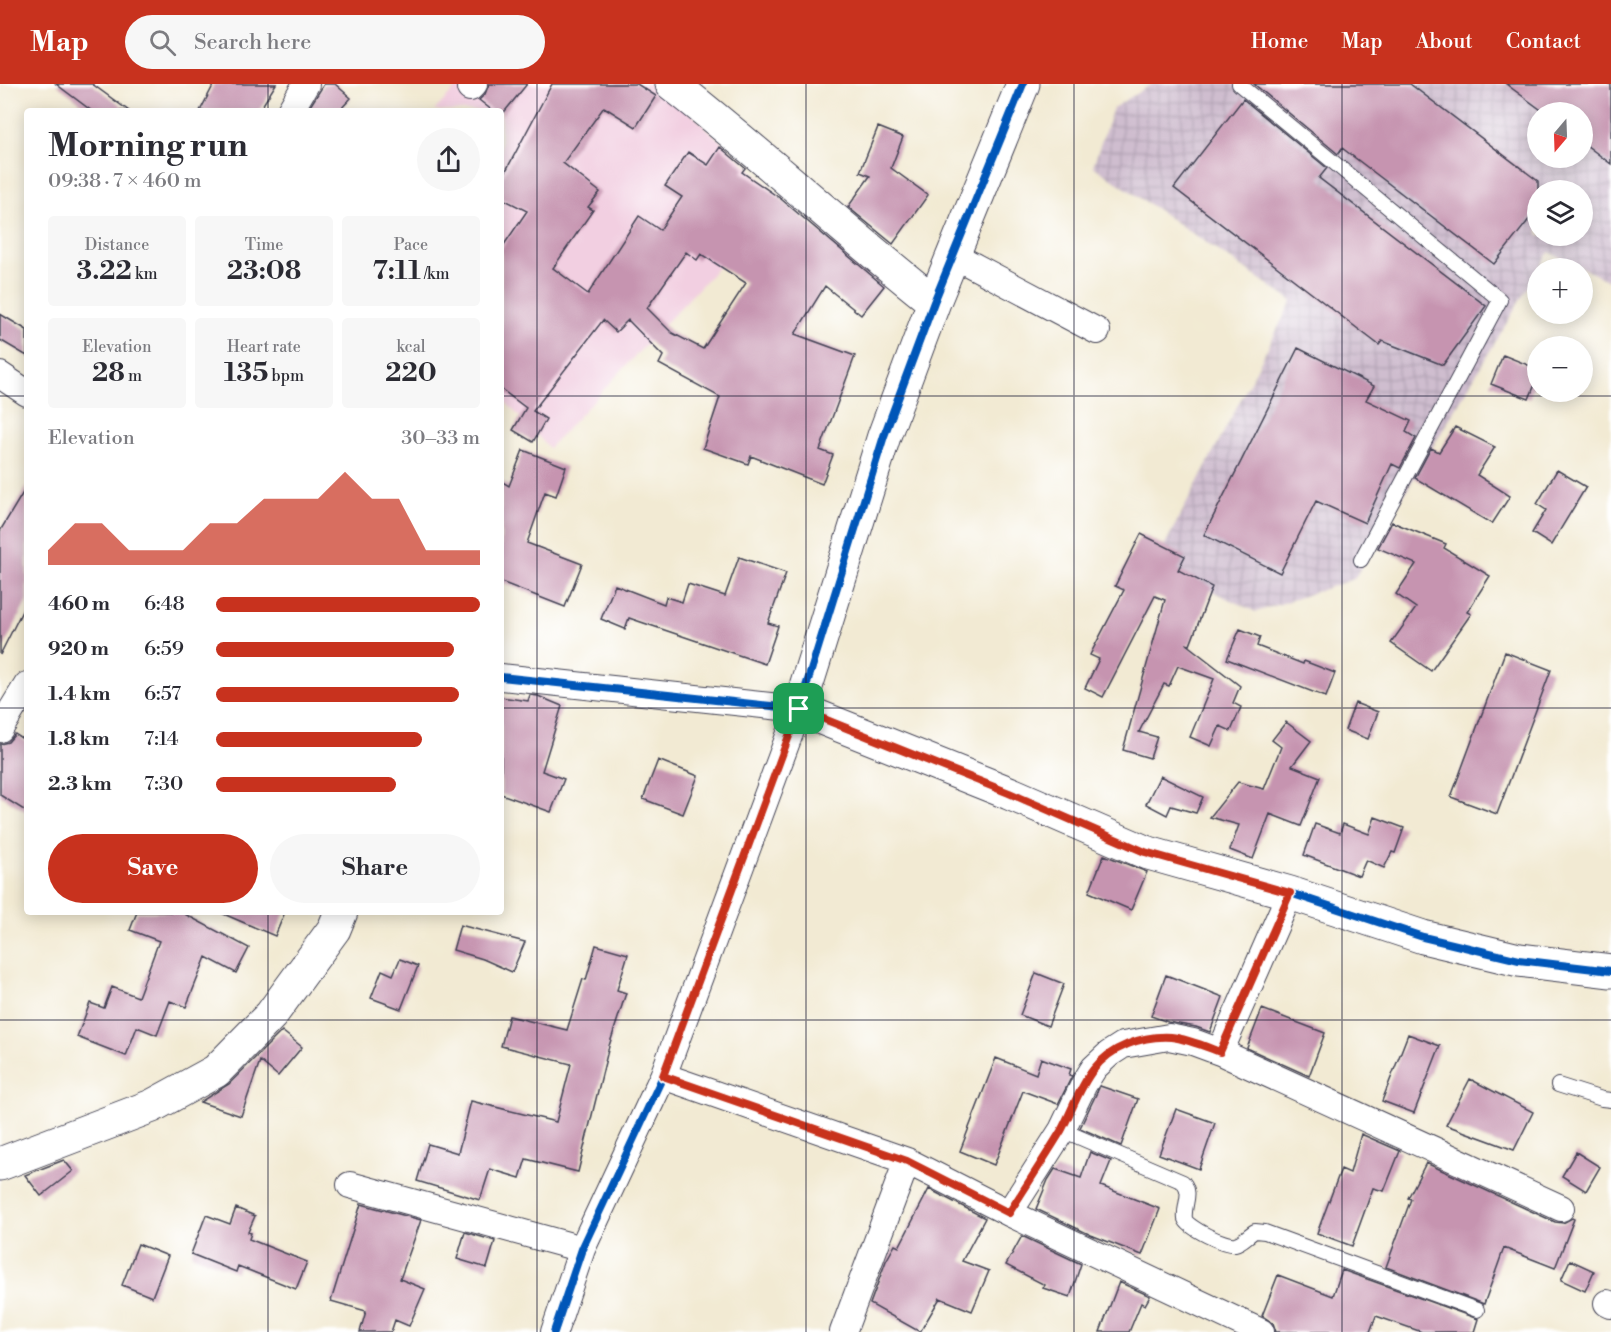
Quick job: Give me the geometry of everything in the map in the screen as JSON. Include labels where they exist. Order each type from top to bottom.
[{"type":"street","points":[[292,108],[306,84]]},
{"type":"street","points":[[672,84],[726,126],[880,259],[934,302]]},
{"type":"street","points":[[554,1332],[582,1249],[663,1076],[799,709],[884,436],[934,302],[1023,84]]},
{"type":"street","points":[[953,255],[1097,331]]},
{"type":"street","points":[[0,375],[24,391]]},
{"type":"street","points":[[504,677],[799,709],[1009,793],[1145,852],[1290,893],[1423,937],[1519,960],[1611,970]]},
{"type":"street","points":[[0,729],[24,690]]},
{"type":"street","points":[[1220,1052],[1290,893]]},
{"type":"street","points":[[0,1164],[152,1106],[216,1071],[272,1015],[334,929],[340,915]]},
{"type":"street","points":[[1009,1213],[1062,1130],[1083,1084],[1094,1068],[1123,1045],[1169,1037],[1193,1042],[1220,1052],[1561,1208]]},
{"type":"street","points":[[663,1076],[907,1161],[1009,1213],[1261,1332]]},
{"type":"street","points":[[845,1331],[907,1161]]},
{"type":"street","points":[[350,1185],[582,1249]]},
{"type":"lane","points":[[1239,84],[1500,300],[1361,560]]},
{"type":"lane","points":[[1558,1085],[1611,1100]]},
{"type":"lane","points":[[1062,1130],[1183,1182],[1188,1191],[1186,1222],[1191,1227],[1221,1241],[1231,1245],[1239,1243],[1255,1231],[1265,1232],[1477,1310]]},
{"type":"shaded area","points":[[460,84],[660,84],[782,199],[549,448],[504,400],[504,108],[437,108]]},
{"type":"shaded area","points":[[1152,84],[1611,84],[1611,282],[1593,273],[1593,258],[1561,258],[1549,252],[1545,258],[1527,258],[1527,289],[1354,579],[1256,612],[1155,564],[1292,301],[1093,166],[1113,108]]},
{"type":"building","points":[[56,84],[92,84],[125,108],[88,108]]},
{"type":"building","points":[[214,84],[276,84],[261,108],[202,108]]},
{"type":"building","points":[[324,84],[335,84],[351,98],[342,108],[309,108]]},
{"type":"building","points":[[489,84],[527,84],[504,112],[504,108],[489,108],[479,100],[485,94]]},
{"type":"building","points":[[552,84],[637,84],[656,96],[636,127],[604,107],[563,163],[600,192],[588,207],[593,210],[553,268],[588,294],[639,216],[660,230],[682,197],[665,186],[688,152],[708,165],[720,147],[745,168],[742,172],[781,199],[884,286],[861,315],[825,286],[795,334],[855,356],[820,450],[833,455],[822,484],[751,456],[748,464],[703,448],[720,397],[659,364],[663,356],[628,320],[616,332],[603,320],[533,411],[546,419],[533,442],[513,430],[526,408],[504,391],[504,245],[527,211],[504,200],[504,174]],"holes":[[[686,252],[697,260],[701,254],[746,283],[703,349],[672,333],[647,308]]]},
{"type":"building","points":[[1254,84],[1410,84],[1537,180],[1527,180],[1527,222],[1494,264],[1342,148],[1338,154]]},
{"type":"building","points":[[1506,84],[1611,84],[1611,164],[1593,150],[1593,102],[1530,102]]},
{"type":"building","points":[[1243,99],[1327,168],[1319,178],[1486,306],[1443,365],[1382,341],[1379,345],[1174,188]]},
{"type":"building","points":[[878,127],[903,137],[891,168],[928,195],[893,244],[848,207],[870,176],[860,172]]},
{"type":"building","points":[[0,314],[24,328],[24,354],[0,340]]},
{"type":"building","points":[[1298,348],[1374,386],[1366,400],[1411,421],[1406,432],[1416,438],[1400,468],[1392,464],[1365,523],[1316,501],[1280,573],[1204,535]]},
{"type":"building","points":[[1503,355],[1527,365],[1527,398],[1491,384]]},
{"type":"building","points":[[1455,427],[1495,447],[1477,475],[1510,496],[1492,524],[1415,478],[1431,448],[1439,452]]},
{"type":"building","points":[[523,450],[566,467],[556,496],[545,492],[527,543],[582,564],[565,607],[504,583],[504,483],[509,486]]},
{"type":"building","points":[[1557,470],[1586,487],[1551,545],[1532,533],[1546,510],[1537,504]]},
{"type":"building","points":[[24,491],[24,607],[0,655],[0,531]]},
{"type":"building","points":[[1392,522],[1446,544],[1444,548],[1490,576],[1467,612],[1471,614],[1431,671],[1391,643],[1416,608],[1396,594],[1416,564],[1378,548]]},
{"type":"building","points":[[1141,534],[1185,556],[1178,570],[1212,587],[1190,645],[1186,644],[1240,686],[1233,703],[1241,707],[1231,731],[1220,726],[1211,746],[1190,737],[1214,679],[1178,666],[1169,686],[1164,684],[1139,732],[1157,737],[1150,758],[1123,750],[1165,600],[1155,596],[1103,697],[1085,688],[1099,659],[1090,655],[1124,590],[1115,586]]},
{"type":"building","points":[[739,557],[786,573],[768,623],[778,626],[765,664],[629,618],[625,629],[601,619],[615,585],[664,604],[666,597],[682,602],[688,584],[725,596]]},
{"type":"building","points":[[1240,629],[1260,637],[1257,646],[1303,664],[1304,661],[1335,673],[1326,697],[1227,659]]},
{"type":"building","points":[[1505,652],[1551,670],[1497,814],[1451,797]]},
{"type":"building","points":[[530,695],[538,696],[562,706],[542,771],[564,779],[551,812],[504,795],[504,697],[528,701]]},
{"type":"building","points":[[1355,703],[1378,712],[1368,739],[1345,730]]},
{"type":"building","points":[[1286,722],[1311,741],[1292,766],[1320,777],[1301,826],[1270,814],[1253,859],[1230,850],[1239,825],[1210,817],[1238,782],[1264,789],[1281,747],[1272,740]]},
{"type":"building","points":[[15,734],[24,740],[24,810],[0,795],[0,744],[8,742]]},
{"type":"building","points":[[658,760],[698,776],[683,814],[643,799]]},
{"type":"building","points":[[1160,776],[1203,797],[1196,813],[1171,806],[1167,815],[1146,804]]},
{"type":"building","points":[[1375,817],[1404,828],[1395,853],[1392,852],[1384,868],[1366,860],[1359,876],[1304,855],[1315,824],[1340,833],[1343,824],[1369,834]]},
{"type":"building","points":[[1104,855],[1147,872],[1131,910],[1089,892]]},
{"type":"building","points":[[136,915],[187,915],[249,948],[236,973],[206,957],[186,1007],[170,1001],[157,1035],[137,1027],[126,1056],[77,1037],[90,1003],[104,1008],[112,987],[138,997],[159,941],[130,930]]},
{"type":"building","points":[[226,915],[284,915],[275,936]]},
{"type":"building","points":[[460,925],[525,942],[512,972],[483,959],[453,950]]},
{"type":"building","points":[[596,945],[628,954],[617,990],[626,993],[609,1046],[578,1172],[526,1159],[520,1178],[490,1169],[480,1200],[417,1181],[428,1144],[458,1153],[471,1101],[556,1122],[571,1064],[501,1046],[509,1016],[567,1030],[583,979],[586,980]]},
{"type":"building","points":[[400,959],[418,966],[401,1009],[371,998],[382,970],[393,975]]},
{"type":"building","points":[[1036,973],[1064,984],[1048,1026],[1020,1015]]},
{"type":"building","points":[[1166,975],[1223,997],[1210,1032],[1151,1016]]},
{"type":"building","points":[[1262,1009],[1325,1033],[1309,1076],[1247,1048]]},
{"type":"building","points":[[282,1031],[302,1047],[278,1076],[260,1061],[241,1116],[200,1102],[229,1084]]},
{"type":"building","points":[[1408,1034],[1440,1046],[1414,1113],[1382,1101]]},
{"type":"building","points":[[996,1058],[1036,1074],[1041,1058],[1071,1069],[1069,1075],[1072,1076],[1058,1104],[1023,1091],[994,1165],[960,1151]]},
{"type":"building","points":[[1470,1079],[1533,1112],[1514,1150],[1446,1125]]},
{"type":"building","points":[[1100,1086],[1138,1099],[1121,1146],[1080,1128]]},
{"type":"building","points":[[1176,1109],[1215,1123],[1199,1169],[1159,1154]]},
{"type":"building","points":[[1361,1134],[1400,1151],[1384,1191],[1373,1188],[1352,1246],[1317,1233],[1341,1169],[1350,1173]]},
{"type":"building","points":[[1090,1152],[1111,1161],[1101,1186],[1160,1209],[1142,1255],[1091,1235],[1036,1209],[1055,1169],[1081,1178]]},
{"type":"building","points":[[1576,1152],[1600,1167],[1586,1191],[1562,1176]]},
{"type":"building","points":[[64,1160],[73,1171],[41,1196],[25,1175]]},
{"type":"building","points":[[1426,1163],[1555,1222],[1563,1223],[1574,1219],[1555,1268],[1504,1248],[1484,1304],[1386,1267],[1411,1199],[1408,1198]]},
{"type":"building","points":[[929,1189],[985,1218],[962,1261],[989,1271],[972,1311],[940,1298],[920,1332],[870,1304],[886,1261],[895,1245],[899,1247]]},
{"type":"building","points":[[361,1204],[421,1220],[400,1279],[425,1289],[409,1326],[395,1320],[391,1332],[360,1332],[366,1311],[331,1301]]},
{"type":"building","points":[[236,1208],[255,1216],[248,1232],[251,1233],[249,1239],[307,1262],[296,1289],[238,1266],[236,1272],[191,1254],[206,1215],[230,1224]]},
{"type":"building","points":[[465,1232],[495,1241],[487,1268],[457,1259]]},
{"type":"building","points":[[1022,1236],[1081,1264],[1070,1297],[1043,1288],[1045,1285],[1006,1265]]},
{"type":"building","points":[[138,1244],[168,1256],[152,1297],[122,1285]]},
{"type":"building","points":[[1570,1260],[1594,1271],[1585,1291],[1561,1280]]},
{"type":"building","points":[[1342,1270],[1478,1319],[1474,1332],[1422,1332],[1376,1316],[1370,1332],[1276,1332],[1273,1323],[1262,1316],[1278,1275],[1333,1296]]},
{"type":"building","points":[[1119,1282],[1150,1296],[1145,1305],[1141,1303],[1129,1332],[1100,1332]]},
{"type":"cycle path","points":[[554,1332],[582,1249],[663,1076],[799,709],[884,436],[934,302],[1023,84]]},
{"type":"cycle path","points":[[504,677],[799,709],[1009,793],[1145,852],[1290,893],[1423,937],[1519,960],[1611,971]]},
{"type":"route","points":[[799,709],[1009,793],[1145,852],[1290,893],[1220,1052],[1193,1042],[1169,1037],[1123,1045],[1109,1054],[1094,1068],[1083,1084],[1062,1130],[1009,1213],[907,1161],[663,1076],[799,709]]}]
